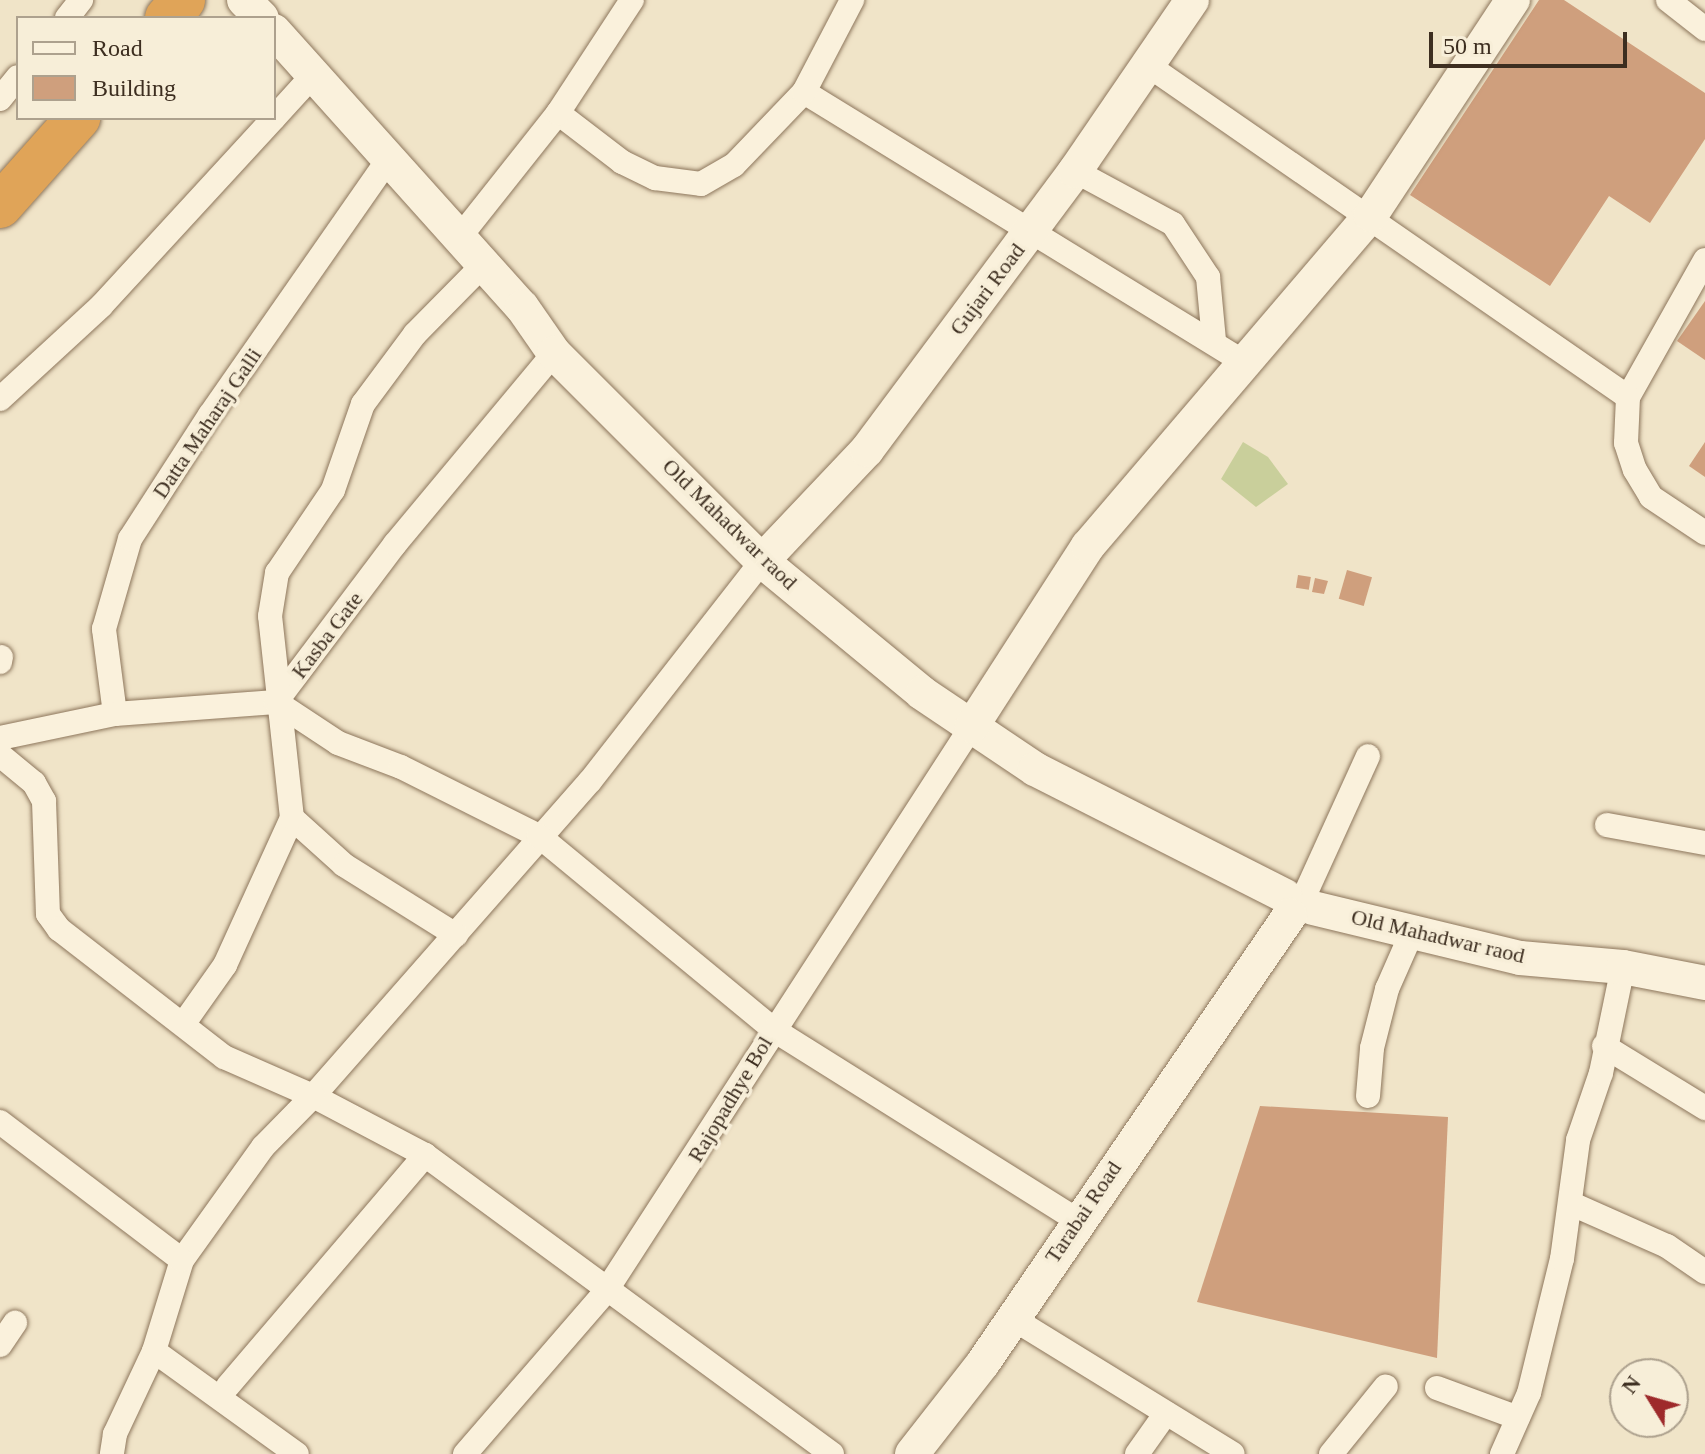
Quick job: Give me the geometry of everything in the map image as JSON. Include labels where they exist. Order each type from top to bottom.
[{"type":"highway","points":[[169,16],[183,0]]},
{"type":"highway","points":[[0,206],[76,120]]},
{"type":"street","points":[[69,16],[81,0]]},
{"type":"street","points":[[244,0],[260,16]]},
{"type":"street","points":[[459,238],[558,113],[632,0]]},
{"type":"street","points":[[558,113],[622,162],[655,178],[701,184],[734,165],[804,92],[852,0]]},
{"type":"street","name":"Gujari Road","points":[[762,561],[867,450],[1075,171],[1192,0]]},
{"type":"street","points":[[972,726],[1088,546],[1242,361],[1371,215],[1513,0]]},
{"type":"street","points":[[1668,0],[1705,29]]},
{"type":"street","name":"Old Mahadwar raod","points":[[276,33],[315,73],[387,161],[483,265],[554,353],[762,561],[922,693],[1035,769],[1299,903],[1520,958],[1623,967],[1705,983]]},
{"type":"street","points":[[1149,66],[1371,215],[1628,397]]},
{"type":"street","points":[[276,116],[315,73]]},
{"type":"street","points":[[0,99],[16,79]]},
{"type":"street","points":[[804,92],[1214,340],[1242,361]]},
{"type":"street","points":[[0,399],[101,306],[272,120]]},
{"type":"street","name":"Datta Maharaj Galli","points":[[115,714],[104,629],[130,539],[210,415],[387,161]]},
{"type":"street","points":[[1075,171],[1173,224],[1208,277],[1214,340]]},
{"type":"street","points":[[1705,260],[1628,397],[1626,443],[1635,470],[1651,497],[1705,533]]},
{"type":"street","points":[[184,1023],[225,965],[292,818],[276,702],[271,595],[286,553],[333,490],[363,404],[415,334],[483,265]]},
{"type":"street","name":"Kasba Gate","points":[[0,738],[115,714],[276,702],[395,544],[554,353]]},
{"type":"street","points":[[112,1454],[115,1434],[154,1351],[182,1260],[263,1147],[313,1096],[590,781],[762,561]]},
{"type":"street","points":[[276,702],[338,743],[415,774],[539,836],[774,1030],[1077,1220]]},
{"type":"street","name":"Rajopadhye Bol","points":[[465,1454],[606,1291],[717,1126],[774,1030],[972,726]]},
{"type":"street","points":[[0,755],[34,783],[44,801],[48,914],[98,961],[184,1023],[224,1057],[313,1096],[425,1155],[606,1291],[832,1454]]},
{"type":"street","points":[[1299,903],[1368,756]]},
{"type":"street","points":[[292,818],[344,865],[456,935]]},
{"type":"street","points":[[1607,825],[1705,843]]},
{"type":"street","name":"Tarabai Road","points":[[912,1454],[1012,1318],[1299,903]]},
{"type":"street","points":[[1368,1096],[1372,1048],[1387,989],[1413,930]]},
{"type":"street","points":[[1502,1454],[1529,1393],[1572,1204],[1578,1140],[1601,1073],[1604,1046],[1623,967]]},
{"type":"street","points":[[1604,1046],[1705,1108]]},
{"type":"street","points":[[0,1122],[182,1260]]},
{"type":"street","points":[[228,1386],[425,1155]]},
{"type":"street","points":[[1572,1204],[1702,1262]]},
{"type":"street","points":[[1012,1318],[1233,1454]]},
{"type":"street","points":[[0,1345],[15,1323]]},
{"type":"street","points":[[154,1351],[297,1454]]},
{"type":"street","points":[[1331,1454],[1386,1386]]},
{"type":"street","points":[[1437,1388],[1518,1418]]},
{"type":"street","points":[[1137,1454],[1166,1413]]},
{"type":"green space","points":[[1243,442],[1268,457],[1288,484],[1256,507],[1221,479]]},
{"type":"building","points":[[1539,0],[1564,0],[1705,93],[1705,139],[1650,223],[1609,196],[1550,286],[1410,195]]},
{"type":"building","points":[[1705,301],[1705,360],[1677,341]]},
{"type":"building","points":[[1705,442],[1705,477],[1689,466]]},
{"type":"building","points":[[1347,570],[1372,577],[1364,606],[1339,599]]},
{"type":"building","points":[[1298,575],[1311,577],[1309,590],[1296,588]]},
{"type":"building","points":[[1315,578],[1328,581],[1324,594],[1312,592]]},
{"type":"building","points":[[1260,1106],[1448,1117],[1437,1358],[1197,1302]]}]
